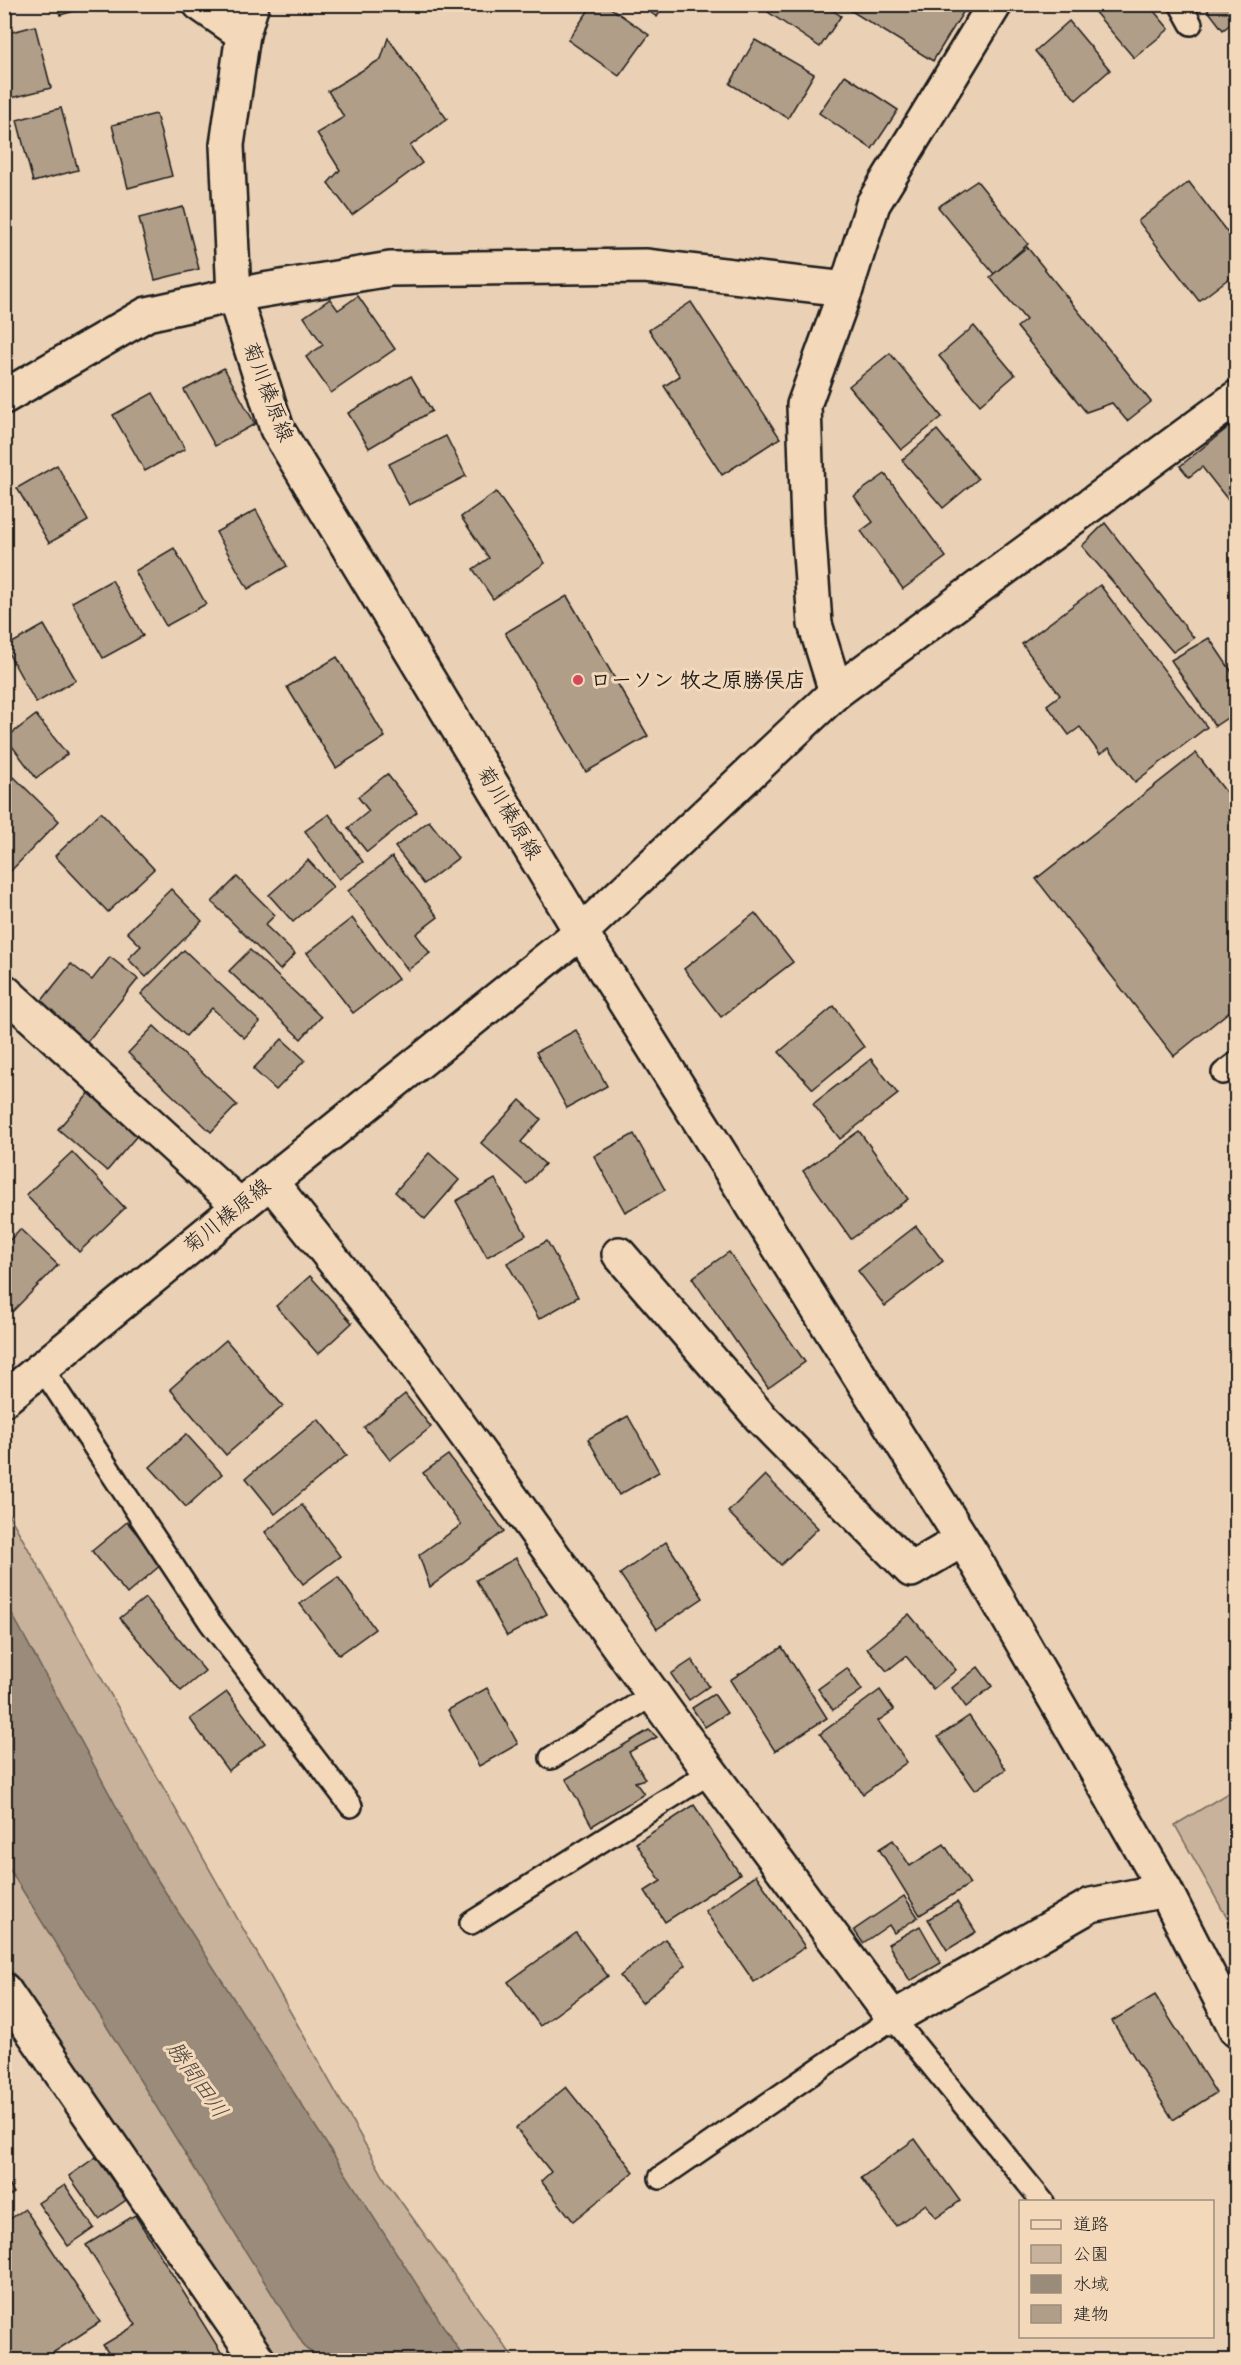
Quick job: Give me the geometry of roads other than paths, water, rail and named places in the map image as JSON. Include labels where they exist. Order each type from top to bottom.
[{"type":"street","points":[[200,4],[248,19]]},
{"type":"street","points":[[836,692],[815,624],[808,525],[804,405],[846,289],[873,204],[995,4]]},
{"type":"street","name":"菊川榛原線","points":[[4,1399],[270,1181],[581,932],[277,429],[234,295],[227,146],[248,19]]},
{"type":"street","points":[[4,397],[147,314],[234,295],[390,269],[645,266],[846,289]]},
{"type":"street","points":[[1236,398],[836,692],[581,932],[962,1540],[1165,1890],[1236,2029]]},
{"type":"street","points":[[4,991],[240,1206]]},
{"type":"street","points":[[270,1181],[402,1346],[654,1694],[893,2018],[1091,1905],[1165,1890]]},
{"type":"street","points":[[619,1254],[761,1418],[911,1570],[962,1540]]},
{"type":"street","points":[[4,1990],[258,2361]]},
{"type":"lane","points":[[1180,4],[1191,24]]},
{"type":"lane","points":[[42,1368],[210,1622],[351,1806]]},
{"type":"lane","points":[[551,1758],[654,1694]]},
{"type":"lane","points":[[471,1923],[711,1772]]},
{"type":"lane","points":[[660,2178],[893,2018],[1041,2200]]},
{"type":"water","name":"勝間田川","points":[[4,1599],[148,1865],[465,2360],[323,2360],[306,2349],[5,1862]]},
{"type":"place","name":"ローソン 牧之原勝俣店","points":[[578,680]]}]
